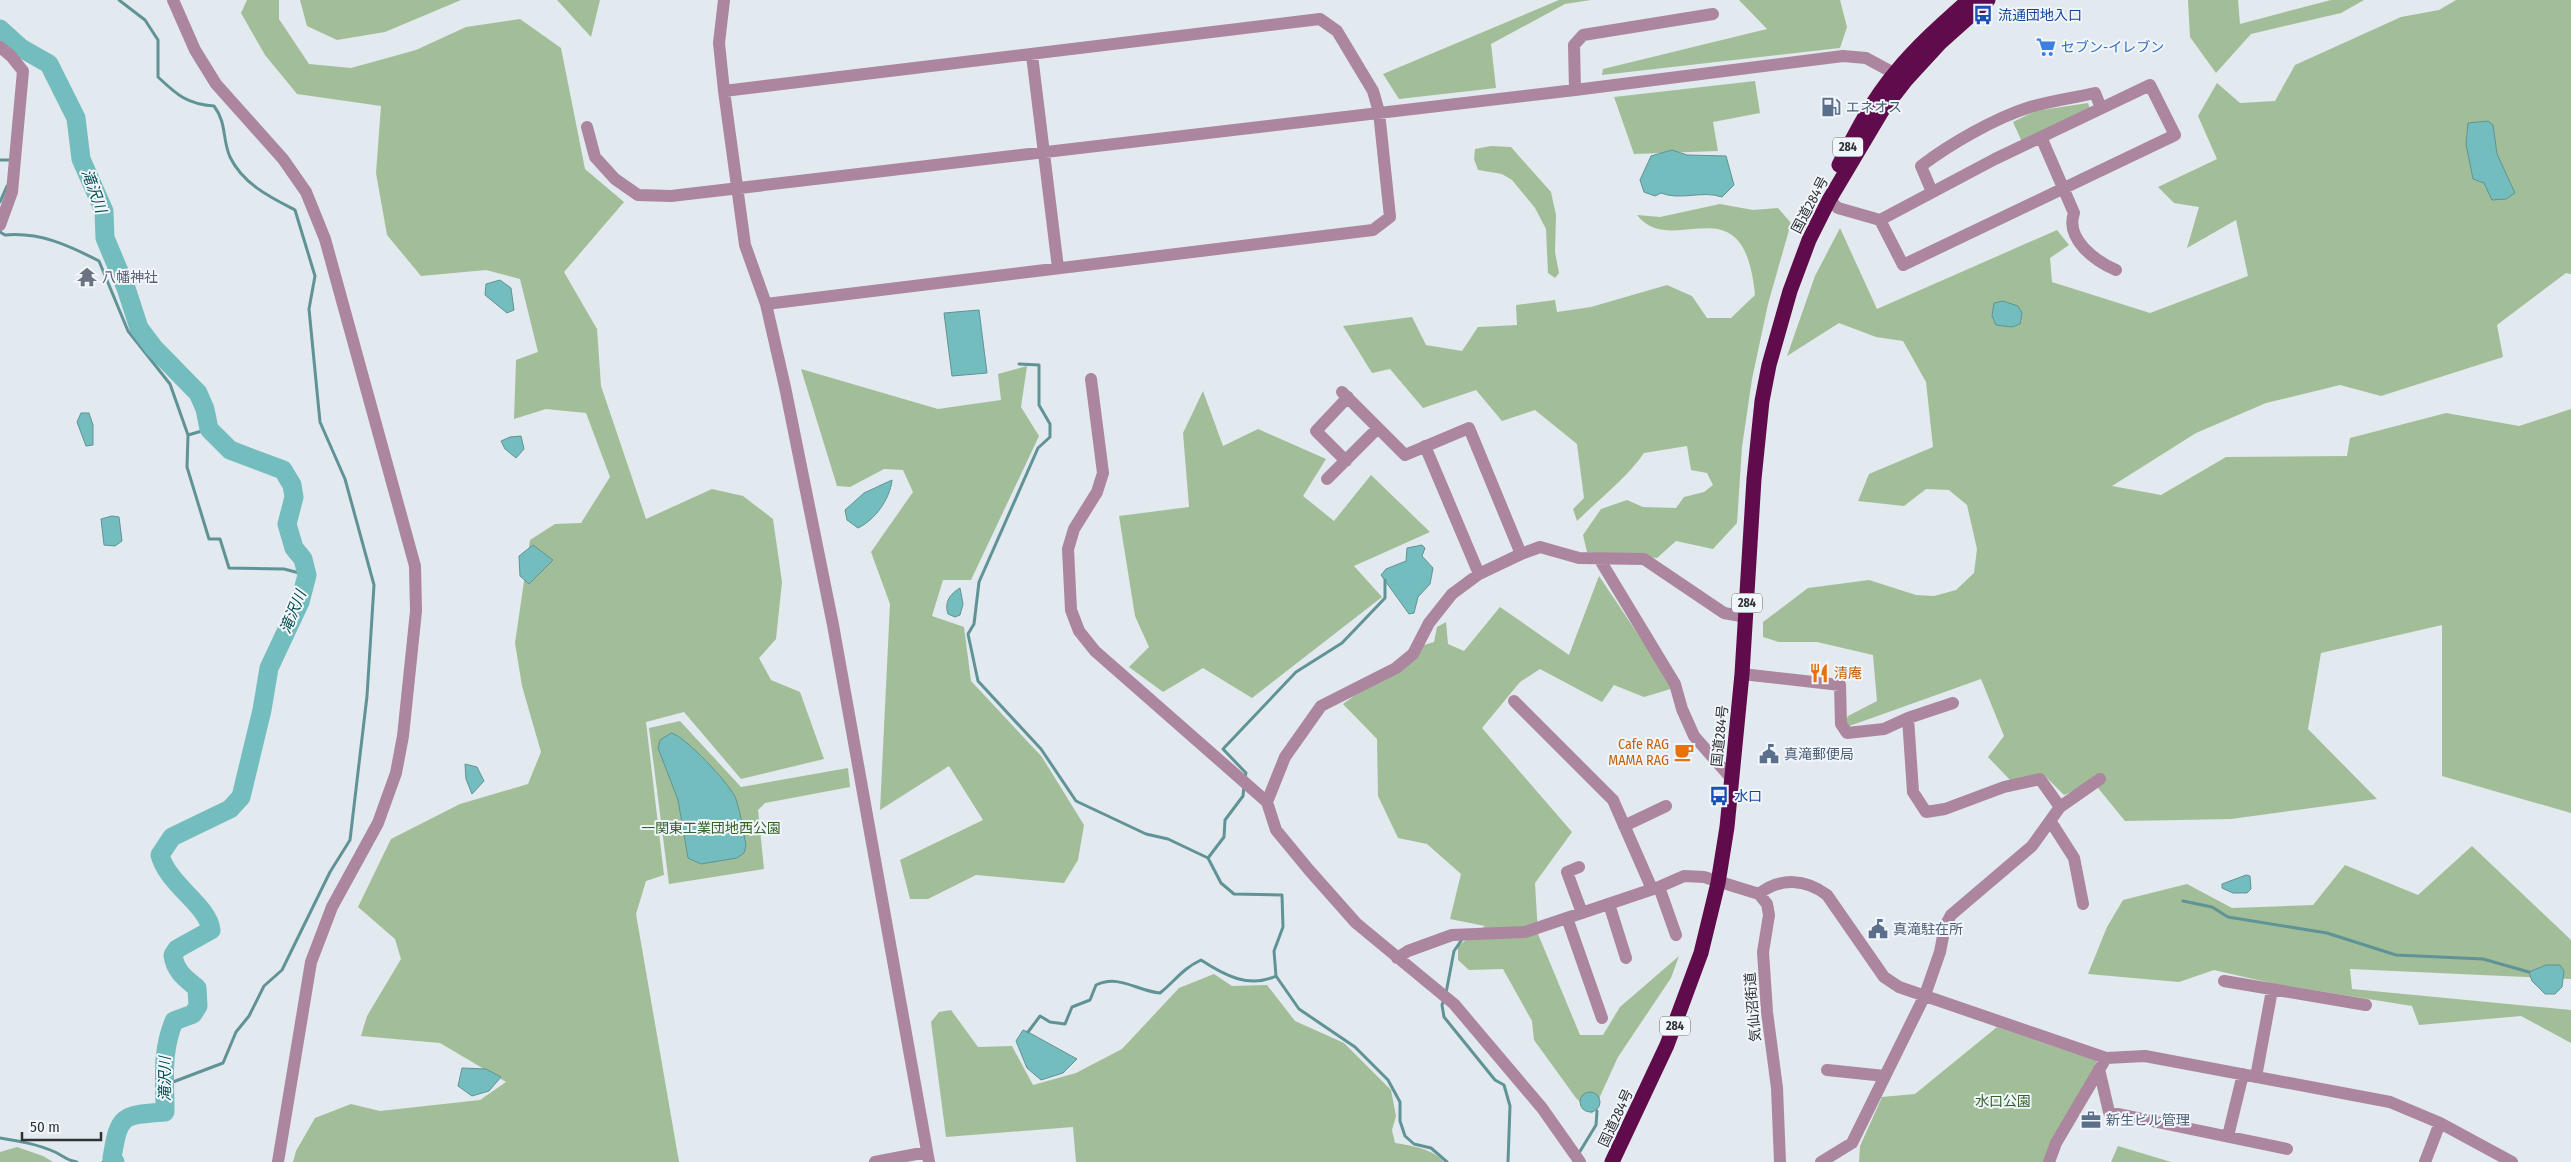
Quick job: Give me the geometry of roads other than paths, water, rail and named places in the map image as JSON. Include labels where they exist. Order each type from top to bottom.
[{"type":"highway","name":"国道284号","points":[[1780,324],[1783,296],[1801,238],[1850,144],[1932,33],[1969,0]]},
{"type":"highway","name":"国道284号","points":[[1612,1162],[1667,1045],[1681,1010],[1701,953],[1718,883],[1732,780],[1742,674],[1754,479],[1762,400],[1780,324],[1809,240],[1829,200],[1900,77],[1988,0]]},
{"type":"street","points":[[173,0],[195,50],[216,84],[283,159],[306,192],[326,239],[415,566],[416,611],[403,736],[396,773],[378,823],[332,907],[311,962],[278,1162]]},
{"type":"street","points":[[724,0],[719,44],[745,245],[766,304],[785,387],[833,624],[928,1157],[875,1162]]},
{"type":"street","points":[[1576,90],[1574,45],[1583,35],[1713,14]]},
{"type":"street","points":[[724,91],[1320,19],[1337,31],[1373,91],[1379,112],[1390,217],[1373,230],[766,304]]},
{"type":"street","points":[[0,47],[11,56],[23,71],[12,192],[0,224]]},
{"type":"street","points":[[1032,55],[1058,268]]},
{"type":"street","points":[[587,127],[595,157],[615,179],[638,195],[671,196],[1576,90],[1843,56],[1866,58],[1900,77]]},
{"type":"street","points":[[1829,200],[1838,208],[1880,220],[2041,137],[2150,86],[2175,135],[2063,187],[1903,266],[1880,220]]},
{"type":"street","points":[[1932,192],[1921,166],[1934,156],[1986,127],[2029,108],[2095,93],[2101,108]]},
{"type":"street","points":[[2041,137],[2074,213],[2072,219],[2074,233],[2080,243],[2101,263],[2116,270]]},
{"type":"street","points":[[1091,379],[1103,474],[1097,492],[1074,529],[1068,549],[1071,610],[1078,631],[1095,651],[1267,802],[1276,830],[1303,863],[1356,923],[1454,1004],[1542,1108],[1578,1161]]},
{"type":"street","points":[[1346,461],[1316,431],[1345,394],[1405,455],[1469,428],[1521,554]]},
{"type":"street","points":[[1328,479],[1378,428]]},
{"type":"street","points":[[1425,446],[1479,574]]},
{"type":"street","points":[[1267,802],[1285,757],[1321,706],[1396,668],[1413,654],[1429,623],[1452,594],[1479,574],[1521,554],[1540,547],[1579,558],[1600,560],[1644,559],[1724,613],[1746,617]]},
{"type":"street","points":[[1600,560],[1676,684],[1682,709],[1694,736],[1732,780]]},
{"type":"street","points":[[1742,674],[1840,685],[1841,724],[1847,733],[1884,729],[1908,718],[1953,703]]},
{"type":"street","points":[[1514,701],[1613,800],[1624,826],[1656,888],[1676,935]]},
{"type":"street","points":[[1908,718],[1913,792],[1926,812],[1945,809],[2004,788],[2040,780],[2060,807]]},
{"type":"street","points":[[1821,1162],[1852,1142],[1925,995],[1940,952],[1945,926],[1951,915],[2032,846],[2060,807],[2100,779]]},
{"type":"street","points":[[1624,826],[1666,806]]},
{"type":"street","points":[[2051,822],[2074,858],[2083,904]]},
{"type":"street","points":[[1579,867],[1567,872],[1582,913]]},
{"type":"street","points":[[1397,958],[1408,951],[1452,934],[1525,932],[1656,888],[1684,876],[1704,877],[1718,883],[1759,894],[1768,887],[1790,881],[1815,886],[1827,895],[1884,977],[1899,987],[1925,995],[2103,1063],[2145,1056],[2390,1102],[2440,1123],[2512,1162]]},
{"type":"street","name":"気仙沼街道","points":[[1759,894],[1766,904],[1769,915],[1764,960],[1767,1012],[1777,1088],[1780,1162]]},
{"type":"street","points":[[1609,904],[1626,958]]},
{"type":"street","points":[[1568,918],[1602,1018]]},
{"type":"street","points":[[2224,981],[2366,1005]]},
{"type":"street","points":[[2256,1077],[2272,990]]},
{"type":"street","points":[[2103,1063],[2108,1112],[2287,1148]]},
{"type":"street","points":[[2050,1162],[2056,1143],[2103,1063]]},
{"type":"street","points":[[1827,1070],[1885,1076]]},
{"type":"street","points":[[2228,1136],[2242,1074]]},
{"type":"street","points":[[2425,1162],[2440,1123]]},
{"type":"water","points":[[2488,121],[2493,125],[2497,154],[2515,193],[2506,199],[2492,200],[2484,183],[2473,179],[2466,144],[2468,123]]},
{"type":"water","points":[[1672,150],[1687,155],[1726,156],[1734,185],[1722,197],[1714,195],[1676,196],[1661,193],[1655,196],[1644,192],[1640,180],[1651,156]]},
{"type":"water","points":[[500,280],[511,288],[514,310],[507,313],[485,295],[486,284]]},
{"type":"water","points":[[2003,301],[2018,306],[2022,313],[2020,324],[2012,327],[1996,325],[1992,316],[1994,303]]},
{"type":"water","points":[[979,310],[987,373],[952,376],[944,313]]},
{"type":"water","points":[[81,413],[89,413],[93,425],[93,445],[86,446],[77,422]]},
{"type":"water","points":[[521,436],[524,449],[516,458],[505,449],[501,441],[510,437]]},
{"type":"water","points":[[892,480],[885,501],[870,520],[858,528],[847,520],[845,510],[864,493]]},
{"type":"water","points":[[112,516],[119,517],[122,541],[115,546],[104,545],[101,519]]},
{"type":"water","points":[[533,545],[553,560],[529,584],[520,576],[519,556]]},
{"type":"water","points":[[1422,545],[1425,548],[1422,556],[1433,568],[1430,584],[1418,597],[1414,613],[1409,614],[1381,575],[1386,569],[1406,561],[1407,548]]},
{"type":"water","points":[[960,588],[963,604],[960,615],[955,617],[948,614],[947,602],[953,593]]},
{"type":"water","points":[[671,733],[696,751],[733,792],[741,816],[746,845],[744,853],[737,858],[701,864],[688,858],[678,800],[658,748],[660,740]]},
{"type":"water","points":[[465,764],[477,767],[484,781],[472,794],[466,779]]},
{"type":"water","points":[[2246,875],[2250,876],[2251,889],[2247,893],[2233,893],[2222,888],[2222,884]]},
{"type":"water","points":[[2546,965],[2560,965],[2564,971],[2562,987],[2555,994],[2545,994],[2532,981],[2529,972]]},
{"type":"water","points":[[1023,1030],[1077,1059],[1063,1073],[1041,1080],[1027,1068],[1016,1041]]},
{"type":"water","points":[[462,1068],[486,1069],[501,1077],[489,1091],[472,1096],[458,1086]]},
{"type":"water","points":[[1586,1092],[1594,1092],[1600,1098],[1600,1106],[1594,1112],[1586,1112],[1580,1106],[1580,1098]]},
{"type":"waterway","points":[[119,0],[145,20],[158,40],[158,77],[183,98],[214,106],[223,125],[230,157],[242,175],[258,189],[295,210],[315,276],[309,309],[320,422],[345,479],[374,585],[367,696],[350,840],[330,872],[282,970],[264,986],[249,1016],[236,1032],[223,1063],[165,1085]]},
{"type":"waterway","name":"滝沢川","points":[[0,29],[21,48],[49,64],[76,118],[81,159],[104,211],[105,238],[126,288],[139,328],[154,348],[198,393],[205,409],[209,429],[230,450],[283,470],[292,485],[294,497],[287,524],[294,548],[303,559],[307,575],[300,602],[269,668],[262,710],[241,797],[230,809],[172,837],[160,855],[164,866],[171,876],[203,912],[211,930],[177,949],[173,955],[178,970],[197,988],[198,1006],[193,1014],[174,1021],[170,1033],[165,1055],[165,1112],[140,1114],[125,1120],[117,1133],[112,1158],[115,1162]]},
{"type":"waterway","points":[[0,160],[10,160]]},
{"type":"waterway","points":[[0,202],[7,186]]},
{"type":"waterway","points":[[0,232],[5,235],[30,236],[54,241],[99,261],[128,331],[170,384],[188,435],[187,467],[209,539],[220,539],[229,568],[284,569],[307,575]]},
{"type":"waterway","points":[[1019,364],[1039,365],[1039,405],[1050,424],[1050,437],[1038,448],[979,582],[974,624],[968,634],[978,681],[1041,749],[1076,801],[1146,834],[1168,839],[1208,858],[1221,883],[1234,894],[1282,895],[1283,927],[1274,951],[1276,976],[1299,1009],[1355,1047],[1388,1080],[1400,1102],[1400,1121],[1405,1136],[1414,1144],[1431,1148],[1447,1162]]},
{"type":"waterway","points":[[188,435],[209,429]]},
{"type":"waterway","points":[[1245,777],[1246,773],[1223,749],[1296,672],[1342,643],[1385,598],[1385,580]]},
{"type":"waterway","points":[[1208,858],[1224,837],[1225,820],[1243,796],[1244,786]]},
{"type":"waterway","points":[[2183,901],[2212,907],[2228,917],[2327,933],[2396,955],[2483,959],[2529,972]]},
{"type":"waterway","points":[[1446,993],[1454,951],[1463,938]]},
{"type":"waterway","points":[[1028,1032],[1040,1016],[1050,1022],[1065,1024],[1072,1007],[1090,1000],[1096,985],[1112,981],[1160,993],[1184,971],[1201,960],[1219,971],[1246,981],[1266,980],[1276,976]]},
{"type":"waterway","points":[[1444,999],[1442,1005],[1444,1017],[1495,1080],[1504,1085],[1510,1106],[1508,1162]]},
{"type":"waterway","points":[[1579,1153],[1596,1125],[1597,1111]]},
{"type":"waterway","points":[[0,1138],[41,1147],[77,1162]]},
{"type":"waterway","points":[[103,1162],[112,1158]]},
{"type":"place","name":"流通団地入口","points":[[1983,15]]},
{"type":"place","name":"セブン-イレブン","points":[[2046,47]]},
{"type":"place","name":"エネオス","points":[[1831,107]]},
{"type":"place","name":"八幡神社","points":[[87,277]]},
{"type":"place","name":"清庵","points":[[1819,673]]},
{"type":"place","name":"Cafe RAG MAMA RAG","points":[[1684,752]]},
{"type":"place","name":"真滝郵便局","points":[[1769,754]]},
{"type":"place","name":"水口","points":[[1719,796]]},
{"type":"place","name":"真滝駐在所","points":[[1878,929]]},
{"type":"place","name":"新生ビル管理","points":[[2091,1120]]},
{"type":"park label","name":"一関東工業団地西公園","points":[[711,828]]},
{"type":"park label","name":"水口公園","points":[[2003,1101]]}]
